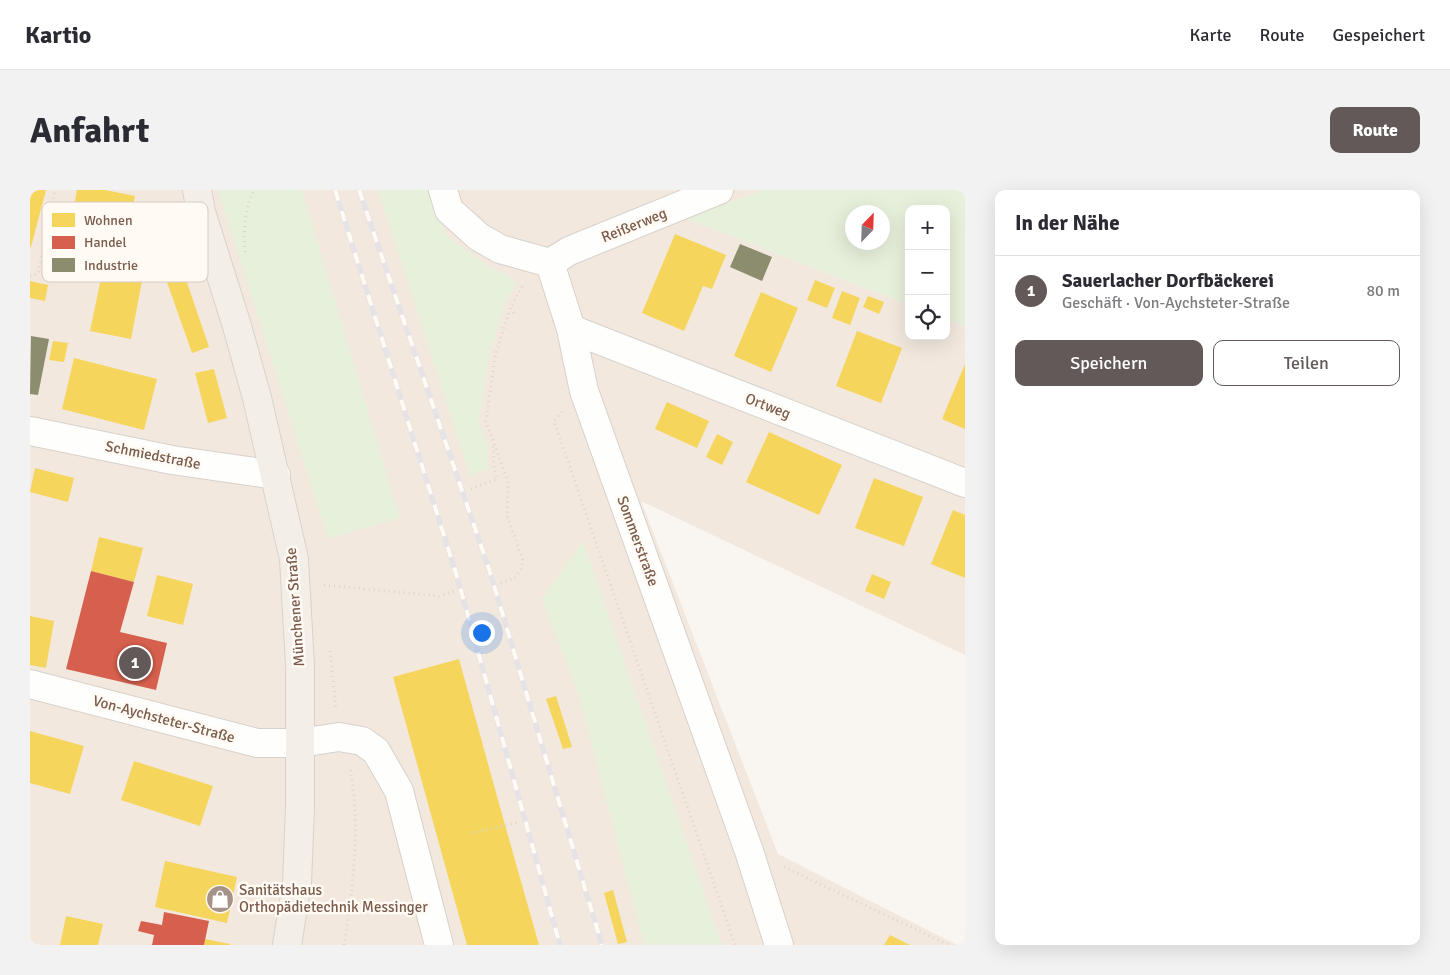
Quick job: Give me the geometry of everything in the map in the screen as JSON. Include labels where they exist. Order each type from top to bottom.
[{"type":"main road","name":"Münchener Straße","points":[[208,234],[238,326],[258,398],[294,559],[300,666],[300,743],[297,883],[288,945]]},
{"type":"street","points":[[444,190],[449,210],[479,237],[500,249],[550,263]]},
{"type":"street","name":"Reißerweg","points":[[550,263],[569,251],[719,190]]},
{"type":"street","name":"Sommerstraße","points":[[550,263],[570,329],[584,391],[749,851],[779,945]]},
{"type":"street","name":"Ortweg","points":[[570,329],[965,483]]},
{"type":"street","name":"Schmiedstraße","points":[[30,431],[172,460],[276,474]]},
{"type":"street","name":"Von-Aychsteter-Straße","points":[[30,684],[257,743],[300,743],[339,737],[362,740],[376,751],[399,791],[439,945]]},
{"type":"path","points":[[30,276],[38,274],[42,254]]},
{"type":"path","points":[[524,282],[529,290]]},
{"type":"path","points":[[500,583],[514,578],[521,569],[523,561],[508,515],[508,482],[486,421],[495,357],[510,308],[515,315]]},
{"type":"path","points":[[566,407],[554,421],[735,945]]},
{"type":"path","points":[[471,489],[497,479],[494,468],[493,443]]},
{"type":"path","points":[[324,585],[439,596],[455,591]]},
{"type":"path","points":[[329,643],[339,737],[348,758],[356,796],[352,893],[344,945]]},
{"type":"path","points":[[472,833],[520,822]]},
{"type":"path","points":[[749,851],[949,945]]},
{"type":"shaded area","points":[[30,190],[762,190],[688,219],[905,303],[905,340],[950,340],[950,320],[965,326],[965,655],[641,501],[778,854],[957,945],[30,945]]},
{"type":"green space","points":[[218,190],[302,190],[400,518],[328,539]]},
{"type":"green space","points":[[378,190],[432,190],[446,235],[487,265],[508,275],[517,283],[505,305],[490,353],[479,422],[488,446],[488,469],[470,476]]},
{"type":"green space","points":[[762,190],[965,190],[965,326],[950,320],[950,205],[905,205],[905,303],[687,219]]},
{"type":"green space","points":[[583,541],[722,945],[644,945],[579,696],[542,599]]},
{"type":"building: Wohnen","points":[[30,190],[46,190],[31,247]]},
{"type":"building: Wohnen","points":[[77,190],[105,190],[135,196],[134,202],[75,202]]},
{"type":"building: Wohnen","points":[[675,234],[726,255],[712,289],[703,286],[684,331],[642,313]]},
{"type":"building: Wohnen","points":[[815,280],[835,288],[827,308],[807,300]]},
{"type":"building: Wohnen","points":[[30,281],[48,285],[45,301],[30,298]]},
{"type":"building: Wohnen","points":[[100,282],[142,282],[131,339],[90,331]]},
{"type":"building: Wohnen","points":[[167,282],[187,282],[209,347],[192,353]]},
{"type":"building: Wohnen","points":[[842,291],[860,298],[850,325],[832,318]]},
{"type":"building: Wohnen","points":[[761,292],[798,308],[771,372],[734,356]]},
{"type":"building: Wohnen","points":[[868,296],[884,302],[879,314],[863,307]]},
{"type":"building: Wohnen","points":[[857,331],[902,348],[881,403],[836,386]]},
{"type":"building: Wohnen","points":[[53,341],[68,343],[64,362],[49,360]]},
{"type":"building: Wohnen","points":[[74,358],[157,379],[144,430],[62,409]]},
{"type":"building: Wohnen","points":[[965,364],[965,429],[942,419]]},
{"type":"building: Wohnen","points":[[214,369],[227,418],[208,423],[195,373]]},
{"type":"building: Wohnen","points":[[667,402],[709,421],[697,448],[655,429]]},
{"type":"building: Wohnen","points":[[769,432],[842,465],[819,515],[746,482]]},
{"type":"building: Wohnen","points":[[717,434],[733,442],[722,465],[706,457]]},
{"type":"building: Wohnen","points":[[35,468],[74,478],[68,502],[30,492]]},
{"type":"building: Wohnen","points":[[874,478],[923,497],[904,546],[855,528]]},
{"type":"building: Wohnen","points":[[953,510],[965,515],[965,578],[931,564]]},
{"type":"building: Wohnen","points":[[99,537],[143,548],[134,582],[91,571]]},
{"type":"building: Wohnen","points":[[872,574],[891,582],[884,599],[865,591]]},
{"type":"building: Wohnen","points":[[157,575],[193,584],[183,625],[147,616]]},
{"type":"building: Wohnen","points":[[30,616],[54,621],[46,668],[30,665]]},
{"type":"building: Wohnen","points":[[459,659],[539,945],[467,945],[393,677]]},
{"type":"building: Wohnen","points":[[556,696],[572,747],[563,749],[546,699]]},
{"type":"building: Wohnen","points":[[30,731],[84,746],[70,794],[30,783]]},
{"type":"building: Wohnen","points":[[134,761],[213,786],[200,826],[121,800]]},
{"type":"building: Wohnen","points":[[165,861],[237,877],[227,923],[155,907]]},
{"type":"building: Wohnen","points":[[613,890],[627,942],[618,944],[604,893]]},
{"type":"building: Wohnen","points":[[66,916],[103,924],[98,945],[60,945]]},
{"type":"building: Wohnen","points":[[890,935],[910,945],[884,945]]},
{"type":"building: Wohnen","points":[[205,939],[230,944],[230,945],[204,945]]},
{"type":"building: Handel","points":[[91,571],[134,582],[120,632],[167,643],[156,690],[66,669]]},
{"type":"building: Handel","points":[[164,912],[209,921],[204,945],[152,945],[154,935],[138,931],[141,921],[162,925]]},
{"type":"building: Industrie","points":[[740,244],[772,257],[762,281],[730,267]]},
{"type":"building: Industrie","points":[[31,336],[49,339],[38,395],[30,394]]},
{"type":"railway","points":[[335,190],[458,580],[560,945]]},
{"type":"railway","points":[[359,190],[489,569],[602,945]]},
{"type":"place","name":"Sauerlacher Dorfbäckerei","points":[[135,663]]},
{"type":"place","name":"Sanitätshaus Orthopädietechnik Messinger","points":[[220,899]]}]
